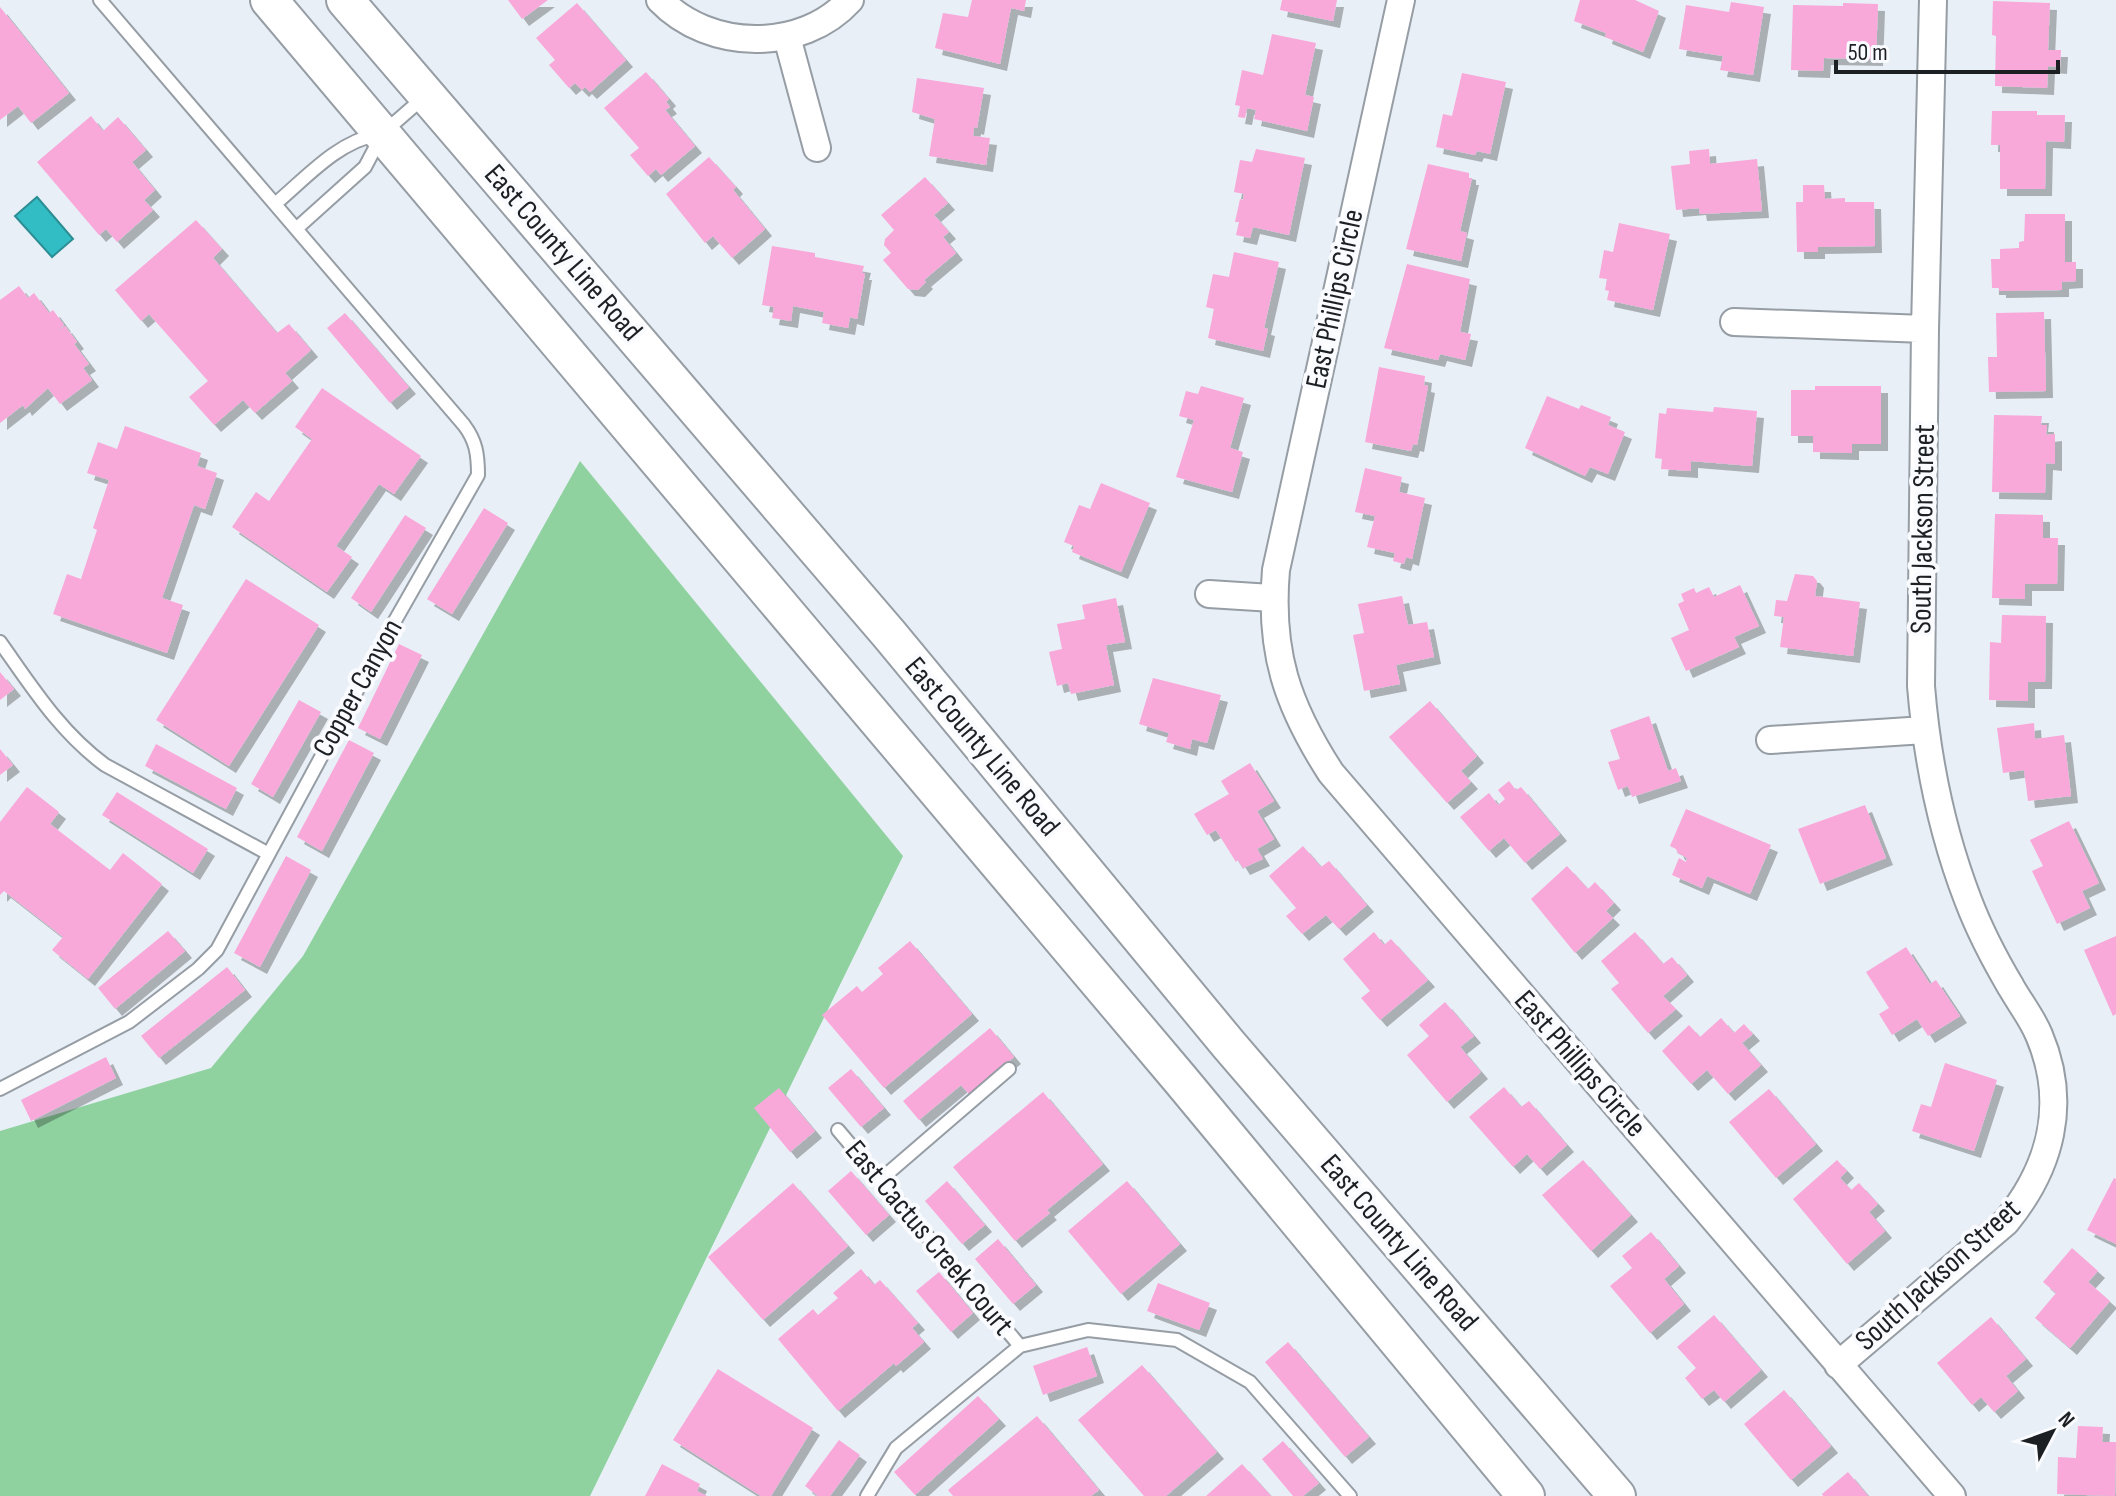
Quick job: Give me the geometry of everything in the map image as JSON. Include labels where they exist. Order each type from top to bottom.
[{"type":"main road","name":"East County Line Road","points":[[269,0],[1180,1079],[1526,1496]]},
{"type":"main road","name":"East County Line Road","points":[[345,0],[889,634],[1229,1045],[1617,1496]]},
{"type":"street","points":[[660,0],[705,31],[744,39],[787,37],[817,26],[850,0]]},
{"type":"street","name":"East Phillips Circle","points":[[1401,0],[1276,570],[1273,598],[1276,644],[1287,690],[1305,733],[1331,773],[1952,1496]]},
{"type":"street","name":"South Jackson Street","points":[[1838,1365],[2006,1222],[2035,1179],[2050,1137],[2054,1099],[2049,1064],[2038,1033],[2003,973],[1969,903],[1950,850],[1936,796],[1925,730],[1921,670],[1933,0]]},
{"type":"street","points":[[787,37],[817,148]]},
{"type":"street","points":[[1734,322],[1925,329]]},
{"type":"street","points":[[1209,594],[1273,598]]},
{"type":"street","points":[[1770,740],[1925,730]]},
{"type":"lane","name":"Copper Canyon","points":[[0,1089],[129,1022],[198,969],[217,950],[267,853],[478,475],[474,438],[464,425],[100,0]]},
{"type":"lane","points":[[296,229],[365,167],[383,133],[427,95]]},
{"type":"lane","points":[[275,204],[353,142],[383,133]]},
{"type":"lane","points":[[0,642],[44,705],[87,752],[105,765],[267,853]]},
{"type":"lane","points":[[880,1180],[1009,1069]]},
{"type":"lane","name":"East Cactus Creek Court","points":[[838,1130],[1020,1346]]},
{"type":"lane","points":[[867,1496],[896,1448],[1020,1346],[1088,1330],[1177,1340],[1250,1382],[1350,1496]]},
{"type":"green space","points":[[580,461],[903,856],[590,1496],[0,1496],[0,1131],[211,1068],[303,956]]},
{"type":"water","points":[[37,197],[73,239],[52,257],[15,216]]},
{"type":"building","points":[[508,0],[548,0],[522,19]]},
{"type":"building","points":[[972,0],[1026,0],[1024,11],[1011,8],[1000,64],[935,48],[943,13],[968,17]]},
{"type":"building","points":[[1282,0],[1337,0],[1333,21],[1280,10]]},
{"type":"building","points":[[1580,0],[1635,0],[1659,11],[1643,52],[1574,21]]},
{"type":"building","points":[[1993,1],[2050,3],[2048,50],[2061,50],[2060,67],[2048,66],[2047,88],[1995,86]]},
{"type":"building","points":[[1731,2],[1764,7],[1753,75],[1720,70],[1723,56],[1679,49],[1686,5],[1729,12]]},
{"type":"building","points":[[577,3],[626,60],[590,92],[585,87],[582,90],[575,83],[569,88],[549,65],[555,60],[536,38]]},
{"type":"building","points":[[1843,3],[1878,4],[1876,59],[1824,58],[1823,71],[1791,70],[1793,5],[1843,6]]},
{"type":"building","points":[[0,7],[69,93],[31,123],[18,106],[0,120]]},
{"type":"building","points":[[1272,34],[1316,43],[1305,95],[1314,97],[1307,131],[1254,119],[1256,110],[1247,108],[1245,118],[1238,117],[1240,106],[1235,105],[1242,70],[1263,75]]},
{"type":"building","points":[[646,72],[669,99],[666,102],[670,107],[665,110],[695,146],[661,175],[656,169],[648,176],[630,155],[639,148],[604,108]]},
{"type":"building","points":[[1462,73],[1506,82],[1490,154],[1477,151],[1475,155],[1436,147],[1443,114],[1452,116]]},
{"type":"building","points":[[917,78],[984,88],[973,136],[990,138],[986,165],[929,156],[935,119],[912,112]]},
{"type":"building","points":[[1992,111],[2037,111],[2037,115],[2065,115],[2064,142],[2046,141],[2045,189],[2000,189],[2000,145],[1991,145]]},
{"type":"building","points":[[91,116],[103,131],[118,117],[146,150],[132,162],[155,190],[144,200],[153,210],[117,242],[106,229],[99,235],[37,162]]},
{"type":"building","points":[[1256,149],[1305,158],[1289,235],[1253,227],[1250,238],[1236,235],[1239,222],[1235,222],[1244,194],[1234,192],[1240,160],[1252,162]]},
{"type":"building","points":[[1709,149],[1710,164],[1757,159],[1762,211],[1700,214],[1699,208],[1676,210],[1671,166],[1690,164],[1689,151]]},
{"type":"building","points":[[709,157],[736,187],[733,190],[765,229],[732,258],[713,236],[705,243],[666,194]]},
{"type":"building","points":[[1428,164],[1469,173],[1469,178],[1472,178],[1460,231],[1467,233],[1461,261],[1406,249]]},
{"type":"building","points":[[925,177],[948,203],[934,215],[949,232],[943,237],[956,253],[924,280],[926,282],[918,290],[908,289],[883,260],[891,253],[884,245],[885,239],[894,230],[881,215]]},
{"type":"building","points":[[1803,185],[1824,185],[1825,199],[1874,202],[1875,246],[1818,247],[1818,252],[1797,252],[1796,202],[1803,202]]},
{"type":"building","points":[[2025,214],[2065,214],[2065,262],[2076,262],[2076,281],[2062,282],[2062,290],[1999,291],[1999,288],[1992,288],[1991,259],[2000,259],[2000,249],[2019,248],[2019,242],[2024,241]]},
{"type":"building","points":[[196,220],[222,249],[213,258],[277,333],[289,324],[311,350],[285,373],[292,381],[255,413],[243,400],[214,425],[189,397],[208,381],[149,314],[141,321],[115,290]]},
{"type":"building","points":[[1619,223],[1670,234],[1653,310],[1607,300],[1607,279],[1599,278],[1604,250],[1613,252]]},
{"type":"building","points":[[772,246],[864,266],[857,319],[850,317],[848,328],[822,323],[824,312],[793,306],[791,321],[772,318],[774,307],[762,305]]},
{"type":"building","points":[[1234,252],[1279,262],[1264,328],[1268,329],[1263,351],[1208,338],[1214,309],[1206,307],[1213,274],[1229,277]]},
{"type":"building","points":[[1407,264],[1470,279],[1460,332],[1471,334],[1465,360],[1440,354],[1438,360],[1384,348]]},
{"type":"building","points":[[19,286],[28,298],[34,293],[49,313],[53,310],[64,325],[57,331],[65,326],[77,342],[74,344],[89,364],[83,368],[92,380],[60,404],[48,388],[25,409],[23,405],[0,423],[0,300]]},
{"type":"building","points":[[2044,312],[2046,391],[1989,392],[1988,357],[1997,357],[1996,313]]},
{"type":"building","points":[[345,313],[409,387],[390,403],[327,328]]},
{"type":"building","points":[[1379,367],[1425,376],[1424,385],[1428,386],[1417,445],[1413,444],[1411,451],[1365,442]]},
{"type":"building","points":[[1201,386],[1244,398],[1230,448],[1243,452],[1232,492],[1176,477],[1194,420],[1179,416],[1186,391],[1198,394]]},
{"type":"building","points":[[1815,386],[1881,386],[1881,444],[1852,444],[1852,453],[1813,452],[1813,436],[1791,436],[1791,390],[1815,390]]},
{"type":"building","points":[[322,388],[421,456],[394,494],[379,484],[336,546],[352,557],[327,592],[232,527],[256,492],[269,501],[312,439],[295,427]]},
{"type":"building","points":[[1547,396],[1611,417],[1608,425],[1625,432],[1608,474],[1590,467],[1585,476],[1525,448]]},
{"type":"building","points":[[1714,407],[1757,411],[1752,466],[1691,461],[1691,471],[1661,469],[1662,459],[1655,458],[1659,413],[1666,414],[1667,408],[1713,412]]},
{"type":"building","points":[[1994,415],[2042,416],[2041,425],[2047,425],[2046,435],[2055,434],[2055,464],[2046,463],[2045,493],[1992,492]]},
{"type":"building","points":[[125,426],[201,453],[197,466],[217,473],[205,509],[194,505],[162,598],[183,605],[167,653],[53,614],[67,574],[81,579],[97,530],[93,528],[109,480],[87,473],[98,442],[117,449]]},
{"type":"building","points":[[1365,468],[1402,477],[1399,492],[1425,498],[1412,559],[1406,557],[1404,564],[1393,561],[1395,553],[1367,547],[1375,516],[1355,512]]},
{"type":"building","points":[[1101,483],[1150,503],[1121,572],[1072,552],[1074,546],[1064,542],[1079,505],[1090,509]]},
{"type":"building","points":[[484,508],[508,523],[452,614],[427,599]]},
{"type":"building","points":[[1995,514],[2043,515],[2043,538],[2058,538],[2057,584],[2025,584],[2025,599],[1992,598]]},
{"type":"building","points":[[405,515],[426,528],[371,612],[351,598]]},
{"type":"building","points":[[1795,574],[1813,576],[1817,581],[1815,596],[1860,602],[1853,656],[1780,647],[1784,617],[1774,616],[1776,600],[1787,601]]},
{"type":"building","points":[[246,579],[319,625],[229,766],[156,720]]},
{"type":"building","points":[[1740,585],[1759,626],[1734,637],[1739,647],[1686,671],[1671,638],[1689,630],[1678,604],[1684,601],[1681,594],[1694,588],[1696,593],[1709,587],[1714,597]]},
{"type":"building","points":[[1402,596],[1408,625],[1427,622],[1434,657],[1396,665],[1400,684],[1364,691],[1353,635],[1364,633],[1358,604]]},
{"type":"building","points":[[1116,598],[1125,642],[1106,645],[1114,685],[1071,694],[1068,683],[1057,686],[1049,652],[1062,649],[1057,624],[1085,619],[1082,605]]},
{"type":"building","points":[[2002,615],[2046,616],[2045,682],[2028,682],[2028,701],[1989,700],[1990,642],[2001,643]]},
{"type":"building","points":[[399,644],[422,655],[380,739],[358,728]]},
{"type":"building","points":[[0,672],[14,689],[0,700]]},
{"type":"building","points":[[1153,678],[1221,695],[1207,743],[1192,739],[1190,749],[1166,742],[1169,733],[1139,724]]},
{"type":"building","points":[[299,700],[321,712],[273,797],[251,784]]},
{"type":"building","points":[[1430,701],[1477,756],[1461,771],[1471,782],[1447,803],[1389,737]]},
{"type":"building","points":[[1649,716],[1668,771],[1676,768],[1681,781],[1632,797],[1628,786],[1618,790],[1608,762],[1620,759],[1610,730]]},
{"type":"building","points":[[2034,723],[2035,739],[2064,735],[2071,796],[2028,801],[2024,770],[2003,773],[1997,728]]},
{"type":"building","points":[[349,740],[374,753],[322,851],[297,837]]},
{"type":"building","points":[[156,744],[237,788],[226,809],[145,766]]},
{"type":"building","points":[[0,749],[13,765],[0,775]]},
{"type":"building","points":[[1250,763],[1274,801],[1257,811],[1274,839],[1257,849],[1263,859],[1243,868],[1216,830],[1207,835],[1194,814],[1229,794],[1221,781]]},
{"type":"building","points":[[1509,781],[1516,790],[1521,787],[1560,834],[1525,863],[1504,838],[1489,851],[1460,817],[1489,793],[1498,805],[1505,799],[1498,790]]},
{"type":"building","points":[[27,787],[59,812],[50,824],[110,870],[123,853],[162,884],[88,979],[52,950],[63,937],[4,891],[0,895],[0,822]]},
{"type":"building","points":[[117,792],[208,849],[193,873],[102,815]]},
{"type":"building","points":[[1865,805],[1886,858],[1820,884],[1798,829]]},
{"type":"building","points":[[1686,809],[1771,845],[1750,894],[1707,876],[1702,888],[1672,875],[1679,858],[1686,862],[1687,858],[1670,846]]},
{"type":"building","points":[[2069,821],[2099,883],[2082,891],[2090,908],[2057,924],[2032,871],[2043,866],[2030,840]]},
{"type":"building","points":[[1303,846],[1321,867],[1329,861],[1367,905],[1339,929],[1326,915],[1302,934],[1286,916],[1296,908],[1269,876]]},
{"type":"building","points":[[286,856],[311,870],[260,967],[234,953]]},
{"type":"building","points":[[1567,866],[1588,889],[1595,882],[1614,903],[1606,911],[1613,918],[1575,953],[1531,899]]},
{"type":"building","points":[[168,931],[185,951],[115,1009],[98,988]]},
{"type":"building","points":[[1374,932],[1384,945],[1391,939],[1428,980],[1380,1020],[1361,998],[1370,991],[1343,959]]},
{"type":"building","points":[[1635,932],[1663,964],[1672,957],[1687,975],[1663,996],[1676,1009],[1648,1033],[1611,989],[1619,983],[1601,961]]},
{"type":"building","points":[[2116,936],[2116,1014],[2113,1016],[2084,950]]},
{"type":"building","points":[[910,941],[972,1014],[884,1088],[822,1015],[857,986],[862,992],[883,974],[878,968]]},
{"type":"building","points":[[1906,947],[1930,984],[1936,980],[1960,1016],[1928,1036],[1917,1019],[1892,1035],[1879,1014],[1889,1008],[1866,972]]},
{"type":"building","points":[[227,967],[245,990],[159,1058],[141,1036]]},
{"type":"building","points":[[1445,1002],[1474,1036],[1460,1047],[1481,1072],[1447,1102],[1407,1055],[1429,1036],[1419,1025]]},
{"type":"building","points":[[1721,1018],[1734,1033],[1744,1024],[1753,1034],[1742,1043],[1761,1065],[1728,1094],[1707,1070],[1691,1084],[1662,1051],[1689,1025],[1700,1037]]},
{"type":"building","points":[[990,1028],[1014,1057],[969,1094],[961,1085],[919,1120],[903,1101]]},
{"type":"building","points":[[106,1057],[116,1078],[31,1121],[21,1100]]},
{"type":"building","points":[[1945,1063],[1997,1080],[1974,1151],[1912,1131],[1921,1104],[1931,1107]]},
{"type":"building","points":[[851,1069],[884,1108],[861,1127],[828,1088]]},
{"type":"building","points":[[1504,1087],[1521,1107],[1529,1101],[1567,1145],[1540,1169],[1527,1154],[1513,1167],[1469,1117]]},
{"type":"building","points":[[779,1088],[815,1131],[790,1152],[754,1108]]},
{"type":"building","points":[[1769,1089],[1816,1144],[1776,1178],[1729,1122]]},
{"type":"building","points":[[1043,1092],[1103,1164],[1015,1241],[953,1167]]},
{"type":"building","points":[[1583,1160],[1631,1215],[1591,1251],[1542,1195]]},
{"type":"building","points":[[1837,1160],[1847,1171],[1840,1178],[1851,1190],[1859,1183],[1878,1204],[1869,1212],[1885,1231],[1847,1264],[1793,1199]]},
{"type":"building","points":[[851,1171],[889,1215],[866,1235],[828,1191]]},
{"type":"building","points":[[2116,1179],[2116,1244],[2087,1230]]},
{"type":"building","points":[[947,1181],[985,1225],[962,1244],[925,1201]]},
{"type":"building","points":[[1127,1181],[1180,1244],[1121,1294],[1068,1231]]},
{"type":"building","points":[[793,1183],[848,1246],[763,1320],[708,1257]]},
{"type":"building","points":[[1651,1232],[1679,1266],[1664,1279],[1684,1304],[1650,1333],[1610,1286],[1632,1268],[1622,1256]]},
{"type":"building","points":[[998,1239],[1036,1285],[1013,1304],[975,1259]]},
{"type":"building","points":[[2072,1248],[2098,1271],[2088,1282],[2110,1301],[2070,1348],[2035,1318],[2056,1293],[2043,1282]]},
{"type":"building","points":[[861,1269],[874,1285],[880,1280],[918,1323],[912,1328],[924,1342],[838,1411],[778,1339],[813,1309],[818,1315],[838,1298],[833,1293]]},
{"type":"building","points":[[939,1272],[973,1313],[951,1332],[916,1291]]},
{"type":"building","points":[[1158,1283],[1210,1303],[1199,1330],[1147,1311]]},
{"type":"building","points":[[1714,1315],[1761,1370],[1724,1402],[1714,1390],[1702,1399],[1685,1378],[1696,1368],[1677,1347]]},
{"type":"building","points":[[1991,1317],[2026,1359],[2006,1376],[2018,1391],[1994,1412],[1981,1397],[1972,1405],[1937,1363]]},
{"type":"building","points":[[1288,1342],[1369,1437],[1345,1457],[1265,1362]]},
{"type":"building","points":[[1087,1347],[1097,1376],[1043,1395],[1033,1366]]},
{"type":"building","points":[[1142,1365],[1217,1452],[1166,1496],[1144,1496],[1078,1420]]},
{"type":"building","points":[[718,1369],[813,1428],[771,1496],[761,1496],[673,1440]]},
{"type":"building","points":[[1784,1390],[1831,1446],[1791,1480],[1744,1424]]},
{"type":"building","points":[[978,1396],[999,1419],[915,1495],[894,1472]]},
{"type":"building","points":[[1037,1416],[1099,1490],[1091,1496],[953,1496],[948,1490]]},
{"type":"building","points":[[2078,1426],[2103,1427],[2102,1442],[2116,1442],[2115,1496],[2057,1494],[2058,1457],[2076,1458]]},
{"type":"building","points":[[839,1440],[860,1455],[830,1496],[818,1496],[805,1486]]},
{"type":"building","points":[[1283,1441],[1319,1483],[1303,1496],[1293,1496],[1262,1459]]},
{"type":"building","points":[[662,1464],[700,1484],[697,1491],[707,1496],[645,1496]]},
{"type":"building","points":[[1242,1464],[1271,1496],[1206,1496]]},
{"type":"building","points":[[1848,1472],[1868,1496],[1823,1496],[1822,1494]]}]
